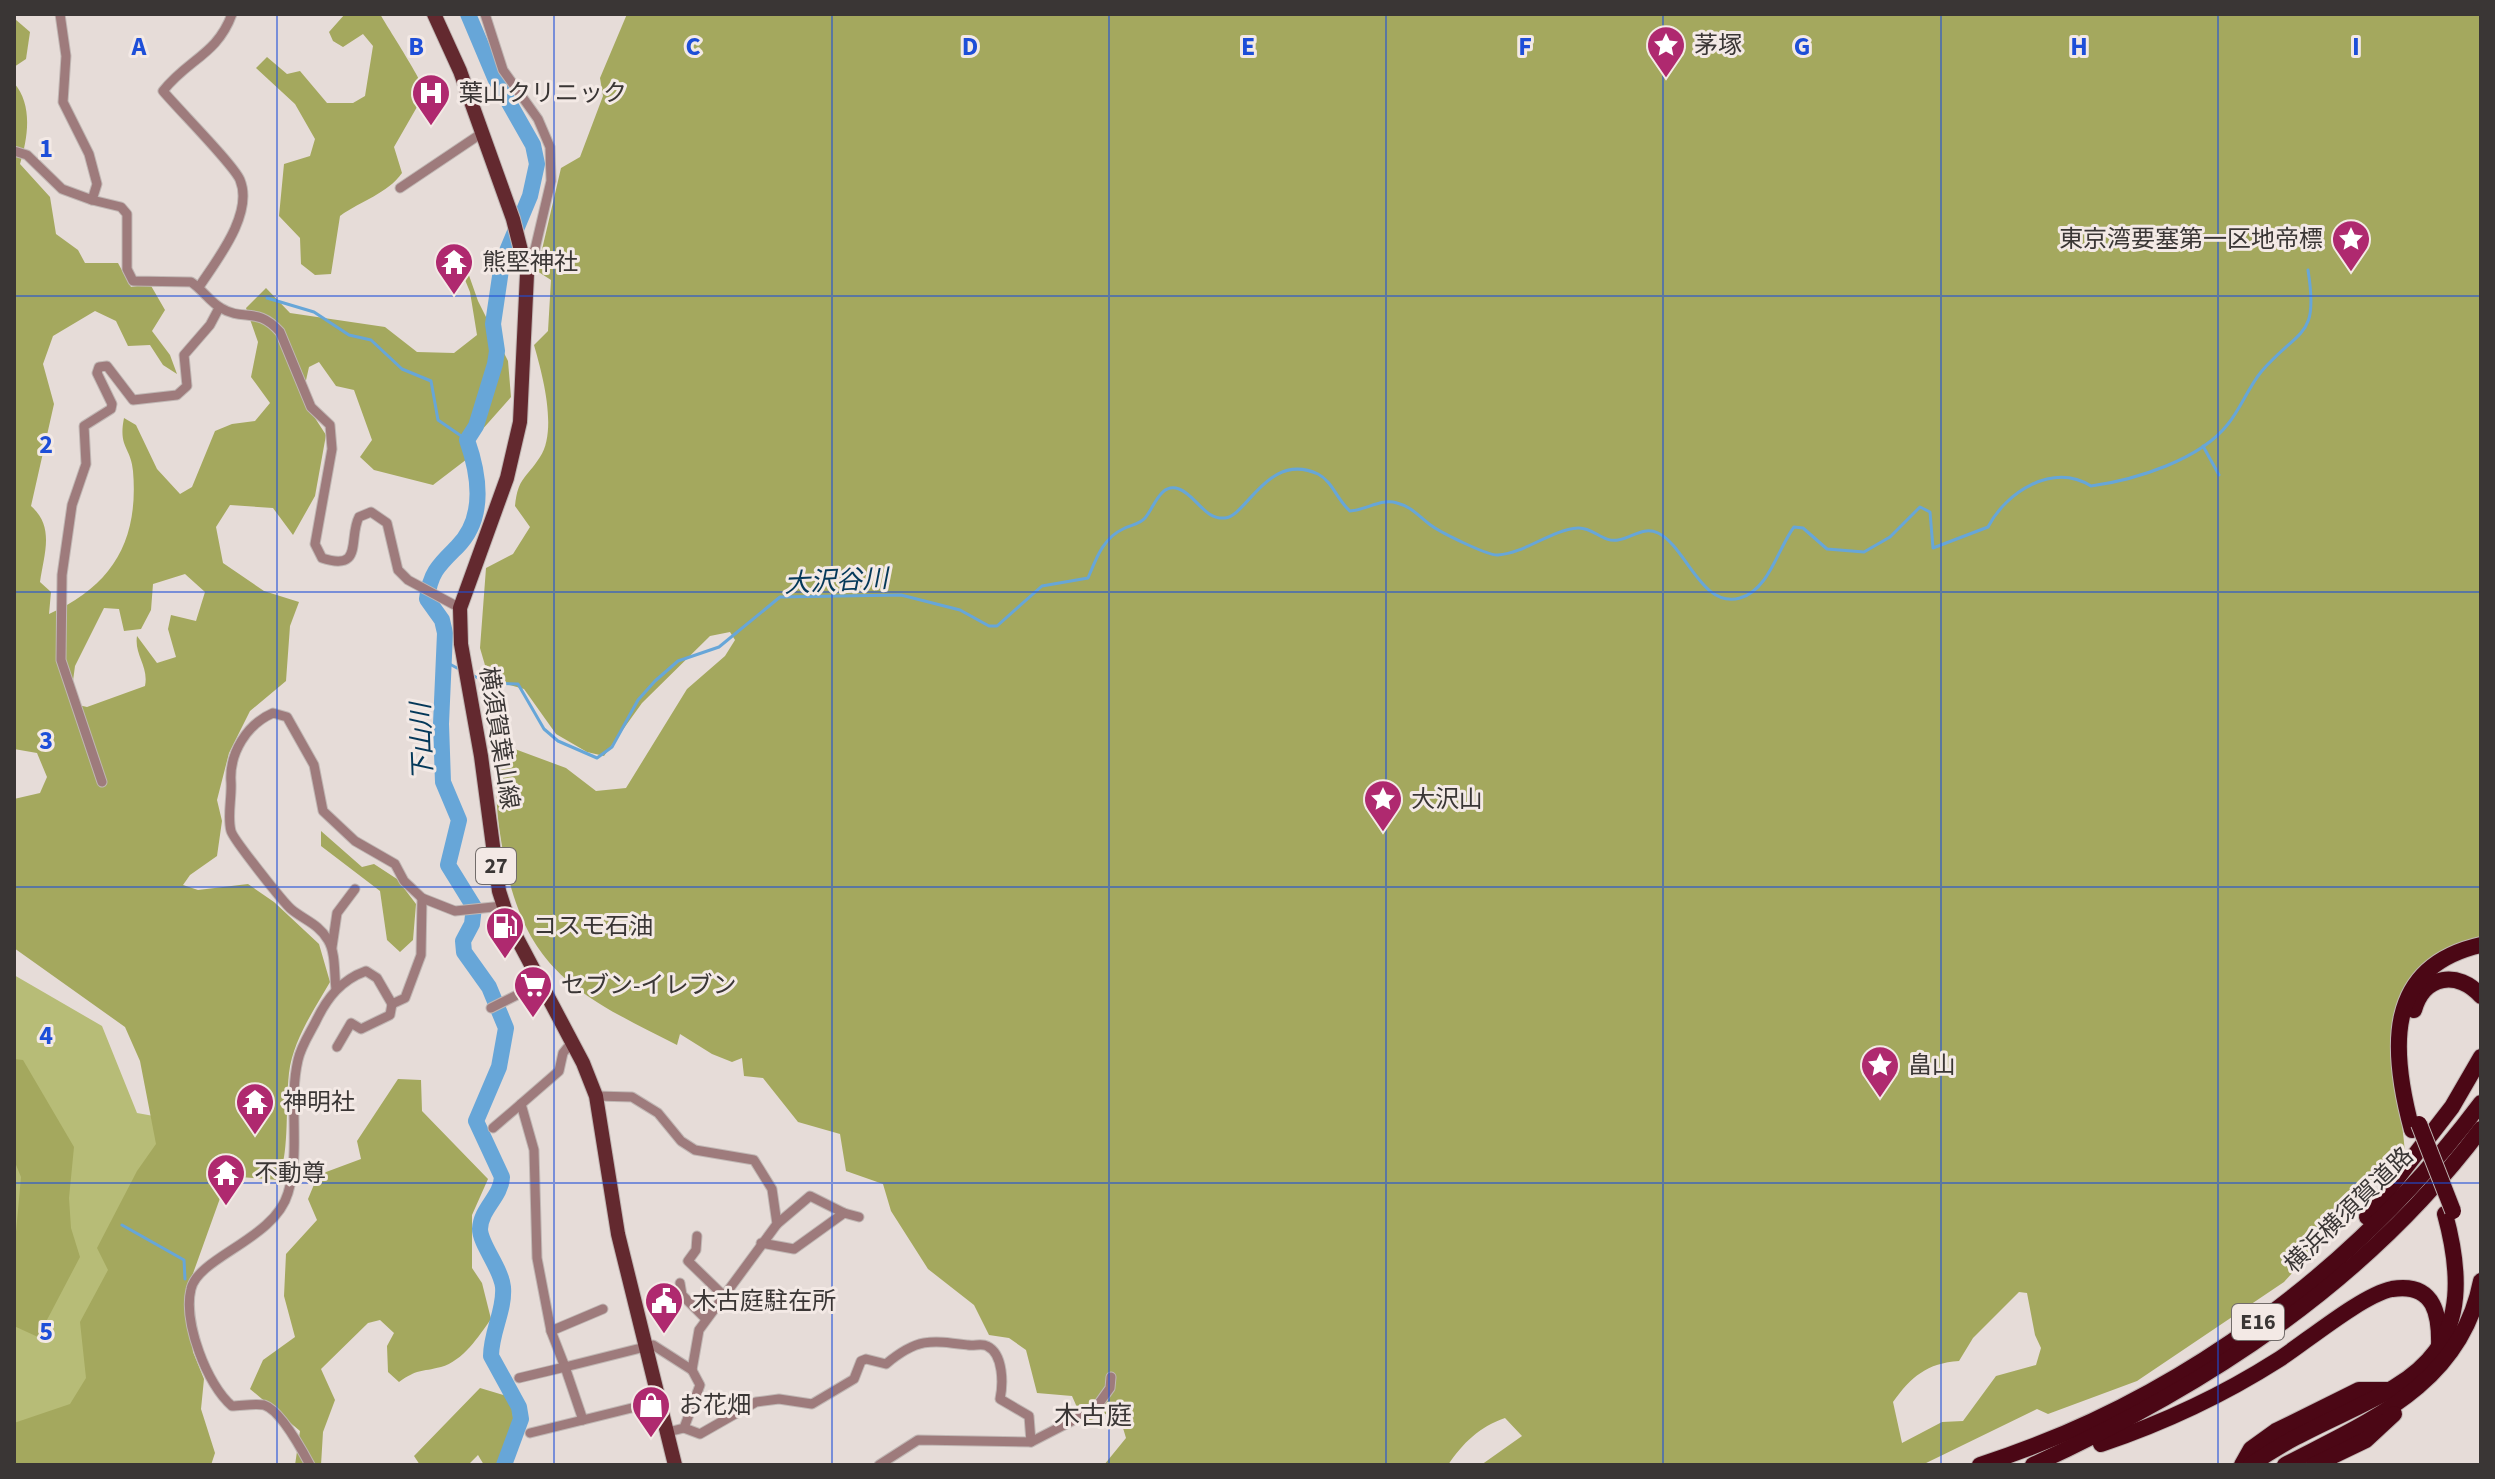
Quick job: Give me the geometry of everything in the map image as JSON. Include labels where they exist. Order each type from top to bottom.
[{"type":"highway","points":[[2444,1352],[2459,1302],[2458,1264],[2449,1213],[2416,1127],[2397,1052],[2409,992],[2431,965],[2460,950],[2481,945]]},
{"type":"highway","points":[[2416,1127],[2407,1058],[2409,1031],[2420,994],[2436,981],[2458,978],[2470,984],[2481,996]]},
{"type":"highway","points":[[2237,1338],[2378,1207],[2452,1107],[2481,1057]]},
{"type":"highway","name":"横浜横須賀道路","points":[[1980,1465],[2104,1415],[2237,1338],[2303,1289],[2380,1220],[2422,1177],[2481,1103]]},
{"type":"highway","name":"横浜横須賀道路","points":[[2034,1465],[2156,1405],[2274,1331],[2363,1259],[2418,1203],[2481,1129]]},
{"type":"highway","points":[[2285,1465],[2394,1398],[2444,1352],[2470,1323],[2481,1281]]},
{"type":"highway","points":[[2034,1465],[2157,1423],[2227,1390],[2365,1302],[2393,1289],[2420,1293],[2433,1303],[2440,1315],[2444,1352]]},
{"type":"highway","points":[[2246,1463],[2394,1398]]},
{"type":"highway","points":[[2268,1465],[2289,1448],[2394,1398]]},
{"type":"highway","points":[[2297,1465],[2374,1426],[2394,1398]]},
{"type":"highway","points":[[2314,1465],[2366,1440],[2394,1398]]},
{"type":"main road","name":"横須賀葉山線","points":[[434,14],[460,71],[524,256],[528,312],[520,422],[507,478],[460,608],[461,644],[503,906],[596,1096],[618,1234],[675,1465]]},
{"type":"street","points":[[60,14],[66,56],[63,102],[89,154],[97,184],[92,200]]},
{"type":"street","points":[[199,287],[236,223],[243,202],[240,180],[163,91],[176,74],[220,42],[232,14]]},
{"type":"street","points":[[485,14],[503,70],[538,119],[550,147],[551,181],[535,249],[524,256]]},
{"type":"street","points":[[400,188],[482,133]]},
{"type":"street","points":[[14,151],[27,155],[62,189],[121,207],[127,214],[127,269],[133,281],[191,282],[219,308],[258,314],[280,332],[311,407],[330,425],[332,449],[315,544],[322,558],[334,562],[348,559],[354,550],[359,517],[371,512],[387,523],[398,570],[408,580],[460,608]]},
{"type":"street","points":[[102,782],[61,660],[62,575],[72,505],[86,464],[84,426],[111,409],[112,404],[97,373],[99,367],[107,366],[133,400],[177,395],[187,386],[184,355],[210,325],[219,308]]},
{"type":"street","points":[[332,947],[312,921],[287,905],[235,841],[231,830],[230,768],[252,725],[273,713],[287,717],[314,765],[323,811],[364,848],[395,864],[404,881],[422,898],[455,911],[482,911],[503,906]]},
{"type":"street","points":[[336,989],[332,947],[337,913],[355,889]]},
{"type":"street","points":[[392,1004],[405,998],[421,955],[422,898]]},
{"type":"street","points":[[310,1465],[293,1434],[272,1411],[264,1405],[232,1406],[225,1400],[202,1366],[190,1294],[199,1276],[262,1230],[282,1209],[292,1172],[299,1056],[324,1005],[336,989],[360,973],[373,973],[392,1004],[390,1015],[361,1029],[351,1023],[337,1047]]},
{"type":"street","points":[[496,1006],[541,983]]},
{"type":"street","points":[[493,1128],[559,1071],[563,1053],[572,1042]]},
{"type":"street","points":[[596,1096],[622,1095],[644,1103],[695,1150],[754,1160],[772,1189],[777,1224]]},
{"type":"street","points":[[521,1104],[534,1150],[537,1258],[551,1331],[583,1420]]},
{"type":"street","points":[[692,1370],[699,1330],[777,1224],[810,1196],[859,1217]]},
{"type":"street","points":[[761,1243],[794,1249],[844,1213]]},
{"type":"street","points":[[697,1236],[696,1250],[688,1261],[724,1296]]},
{"type":"street","points":[[680,1283],[682,1295],[706,1319]]},
{"type":"street","points":[[551,1331],[603,1309]]},
{"type":"street","points":[[668,1432],[684,1428],[700,1434],[756,1402],[779,1399],[812,1404],[854,1379],[861,1361],[866,1359],[886,1364],[907,1346],[942,1340],[986,1345],[992,1350],[1003,1383],[1000,1399],[1029,1416],[1031,1442]]},
{"type":"street","points":[[519,1378],[653,1345],[692,1370],[700,1385],[684,1428]]},
{"type":"street","points":[[879,1465],[918,1440],[1031,1442],[1095,1409],[1110,1388],[1111,1377]]},
{"type":"street","points":[[530,1433],[660,1401]]},
{"type":"green space","points":[[345,14],[380,14],[425,93],[394,147],[402,173],[382,192],[340,216],[331,274],[315,275],[301,264],[300,238],[279,216],[284,164],[310,156],[315,139],[295,104],[256,68],[267,57],[287,74],[300,71],[327,103],[353,103],[365,96],[373,46],[363,34],[343,47],[333,41],[329,32]]},
{"type":"green space","points":[[627,14],[2481,14],[2481,941],[2442,956],[2416,975],[2401,998],[2394,1024],[2393,1053],[2405,1153],[2382,1166],[2336,1225],[2284,1282],[2137,1381],[2048,1414],[2037,1409],[1922,1465],[1481,1465],[1522,1436],[1505,1418],[1472,1437],[1448,1465],[1104,1465],[1126,1438],[1120,1418],[1108,1413],[1084,1423],[1072,1396],[1037,1393],[1026,1350],[1009,1338],[989,1335],[974,1305],[928,1269],[891,1211],[883,1184],[846,1171],[840,1134],[798,1122],[763,1078],[744,1076],[742,1058],[732,1062],[712,1054],[680,1034],[677,1045],[579,990],[556,970],[537,946],[522,918],[510,883],[498,816],[497,780],[504,745],[566,768],[596,791],[626,788],[687,689],[725,656],[735,640],[730,632],[710,636],[642,703],[604,756],[587,752],[556,734],[524,689],[489,679],[480,648],[486,568],[513,554],[530,527],[515,506],[521,484],[540,457],[548,432],[547,401],[534,345],[548,331],[551,280],[537,271],[561,168],[580,157],[603,96],[600,78]],"holes":[[[2019,1292],[2027,1293],[2035,1335],[2041,1348],[2036,1365],[1996,1376],[1963,1421],[1942,1422],[1902,1443],[1893,1402],[1900,1393],[1929,1368],[1959,1361],[1973,1338]]]},
{"type":"green space","points":[[15,19],[30,32],[26,59],[14,67]]},
{"type":"green space","points":[[14,83],[24,101],[27,122],[20,164],[50,197],[56,234],[78,250],[85,263],[118,263],[131,287],[150,284],[165,310],[152,331],[170,355],[177,374],[163,365],[150,345],[128,346],[116,321],[95,311],[53,336],[43,364],[54,404],[31,506],[43,523],[45,532],[40,582],[51,592],[49,614],[90,590],[105,575],[126,540],[134,496],[132,463],[123,436],[124,418],[136,425],[157,469],[180,494],[192,487],[215,431],[232,424],[255,421],[270,403],[251,377],[258,342],[246,308],[266,288],[290,313],[385,327],[417,352],[454,353],[477,335],[470,292],[461,270],[465,264],[478,301],[508,361],[511,397],[473,440],[467,459],[433,485],[374,470],[360,457],[372,440],[354,390],[336,386],[319,362],[309,367],[302,398],[326,435],[315,496],[293,535],[273,508],[230,505],[216,527],[223,563],[264,591],[299,602],[290,626],[286,681],[250,711],[229,753],[217,800],[222,821],[217,856],[190,875],[183,885],[198,890],[248,884],[274,902],[319,944],[330,982],[305,1026],[291,1061],[285,1153],[279,1180],[228,1176],[186,1293],[193,1352],[204,1379],[201,1409],[215,1453],[211,1465],[14,1465],[14,1423],[70,1404],[86,1378],[80,1322],[108,1270],[97,1248],[137,1171],[156,1144],[140,1061],[125,1027],[14,948],[14,799],[40,793],[47,777],[37,753],[14,749]],"holes":[[[185,574],[205,592],[196,621],[171,615],[168,629],[176,657],[157,663],[137,636],[145,686],[87,707],[70,703],[75,666],[104,608],[119,609],[124,631],[141,629],[151,610],[153,584]]]},
{"type":"green space","points":[[321,831],[362,867],[374,864],[397,879],[416,904],[413,940],[400,952],[387,940],[380,891],[321,846]]},
{"type":"green space","points":[[14,975],[102,1026],[137,1113],[176,1120],[131,1465],[14,1465]]},
{"type":"green space","points":[[14,1059],[23,1060],[74,1147],[69,1198],[71,1228],[80,1257],[38,1337],[14,1326],[14,1254],[21,1177],[14,1160]]},
{"type":"green space","points":[[398,1079],[421,1080],[422,1111],[488,1179],[472,1215],[472,1268],[482,1283],[491,1319],[470,1347],[449,1364],[415,1373],[399,1382],[388,1372],[387,1346],[394,1333],[380,1320],[368,1323],[321,1369],[335,1400],[323,1432],[321,1465],[295,1465],[300,1431],[250,1389],[263,1360],[295,1337],[284,1296],[286,1254],[317,1220],[308,1199],[318,1175],[361,1159],[357,1141]]},
{"type":"green space","points":[[480,1388],[510,1397],[518,1448],[511,1465],[484,1465],[478,1455],[468,1465],[420,1465],[414,1456]]},
{"type":"waterway","name":"下山川","points":[[468,14],[495,78],[533,145],[537,164],[530,196],[502,263],[493,324],[497,351],[495,364],[476,426],[467,440],[477,481],[476,509],[466,535],[433,575],[427,599],[442,620],[445,633],[441,724],[443,782],[459,820],[448,865],[474,907],[472,924],[463,941],[464,952],[489,987],[506,1028],[499,1067],[476,1121],[502,1177],[480,1229],[503,1287],[491,1356],[519,1407],[521,1419],[504,1465]]},
{"type":"waterway","name":"大沢谷川","points":[[474,676],[489,683],[518,684],[544,729],[558,741],[597,758],[612,747],[638,700],[655,681],[678,661],[719,647],[780,597],[901,595],[960,610],[989,626],[997,626],[1042,586],[1088,578],[1110,538],[1143,520],[1167,489],[1179,489],[1211,515],[1225,518],[1233,515],[1272,477],[1301,469],[1323,477],[1350,511],[1386,502],[1397,503],[1445,534],[1498,555],[1578,528],[1613,540],[1653,531],[1668,540],[1704,586],[1726,599],[1740,598],[1750,594],[1766,578],[1794,527],[1803,528],[1827,549],[1864,552],[1890,537],[1920,507],[1930,512],[1933,548],[1988,527],[2006,502],[2032,484],[2061,477],[2091,486],[2146,473],[2184,458],[2216,437],[2228,424],[2261,372],[2303,330],[2311,309],[2308,270]]},
{"type":"waterway","points":[[267,298],[314,312],[349,335],[371,340],[402,369],[431,381],[438,420],[467,440]]},
{"type":"waterway","points":[[2203,446],[2219,475]]},
{"type":"waterway","name":"大沢谷川","points":[[444,661],[457,668]]},
{"type":"waterway","points":[[122,1225],[184,1260],[185,1279]]},
{"type":"place","name":"茅塚","points":[[1666,79]]},
{"type":"place","name":"葉山クリニック","points":[[431,127]]},
{"type":"place","name":"東京湾要塞第一区地帝標","points":[[2351,273]]},
{"type":"place","name":"熊堅神社","points":[[454,296]]},
{"type":"place","name":"大沢山","points":[[1383,833]]},
{"type":"place","name":"コスモ石油","points":[[505,960]]},
{"type":"place","name":"セブン-イレブン","points":[[533,1019]]},
{"type":"place","name":"畠山","points":[[1880,1099]]},
{"type":"place","name":"神明社","points":[[255,1136]]},
{"type":"place","name":"不動尊","points":[[226,1207]]},
{"type":"place","name":"木古庭駐在所","points":[[664,1335]]},
{"type":"place","name":"お花畑","points":[[651,1439]]},
{"type":"district","name":"木古庭","points":[[1093,1415]]}]
